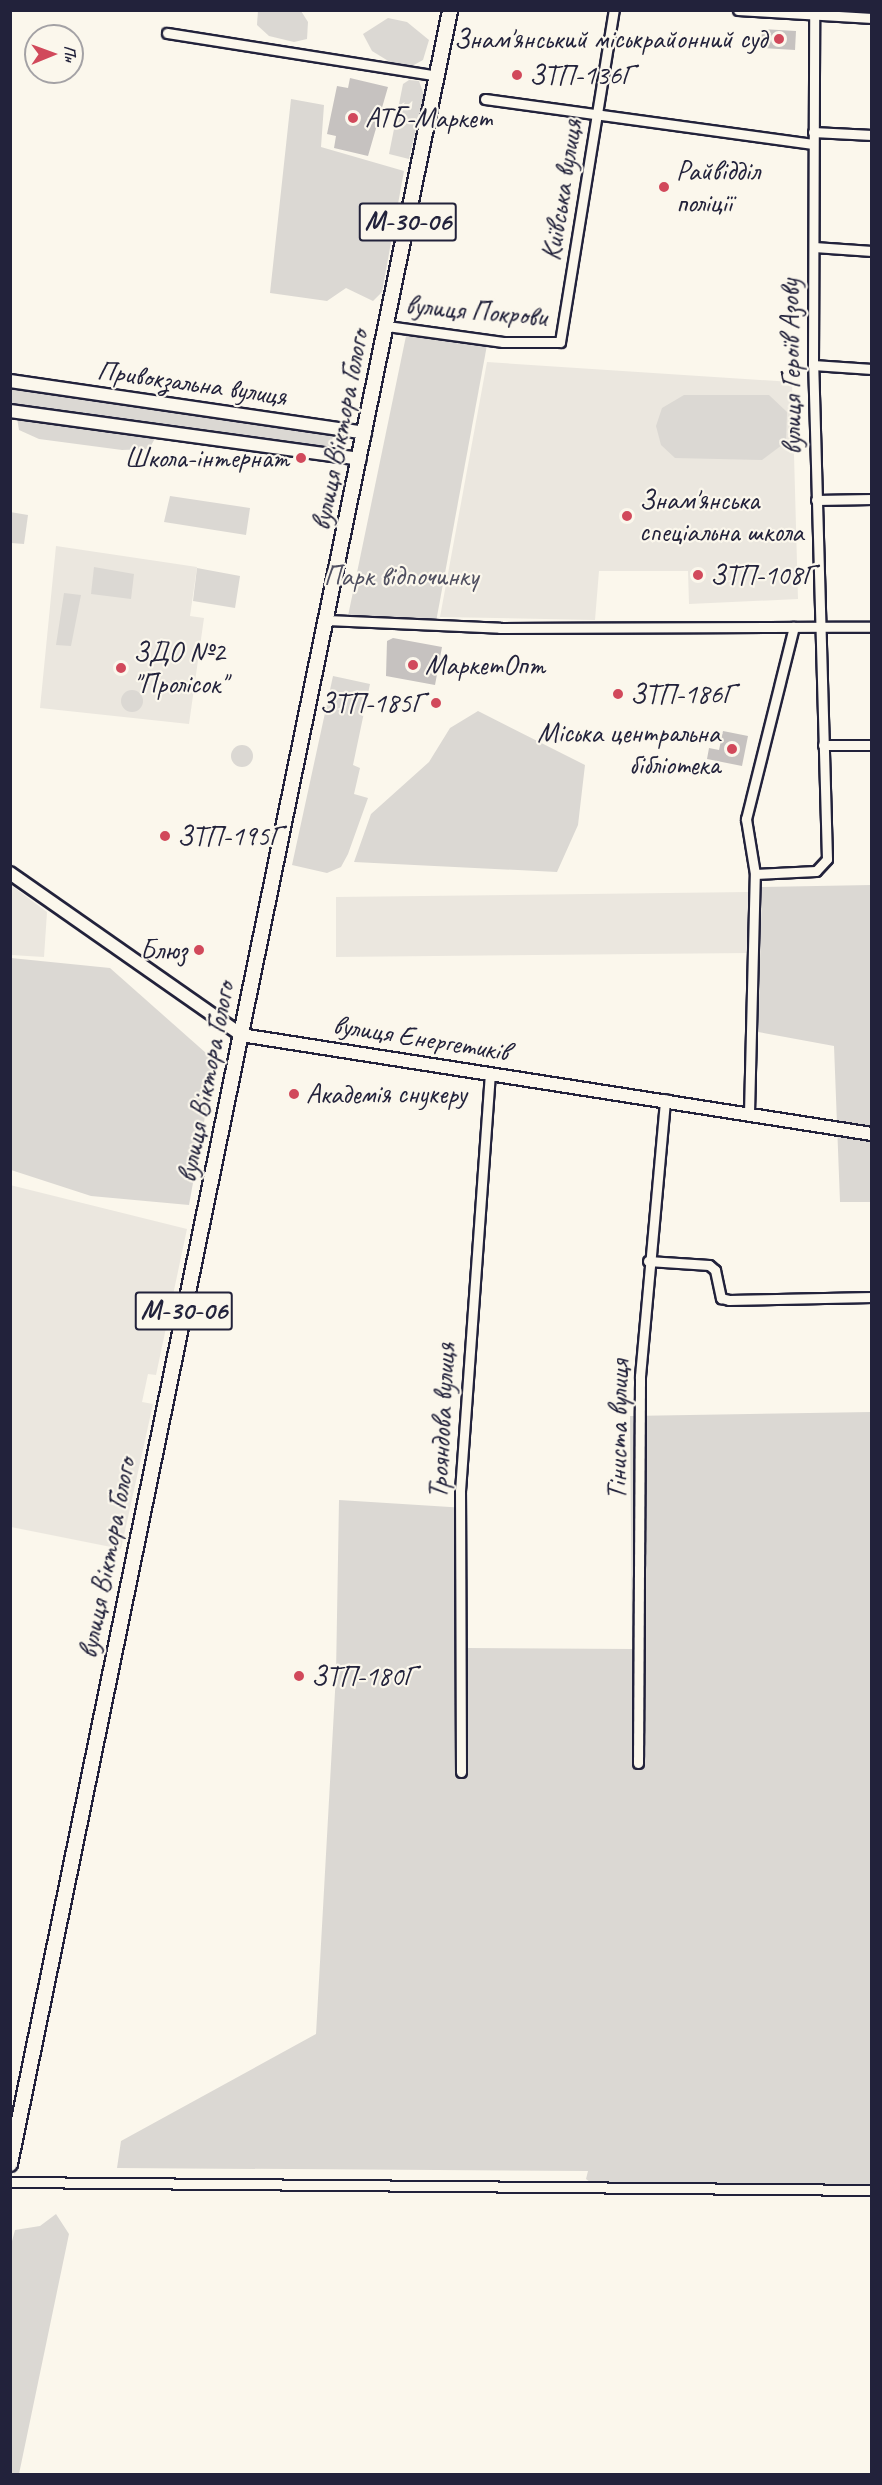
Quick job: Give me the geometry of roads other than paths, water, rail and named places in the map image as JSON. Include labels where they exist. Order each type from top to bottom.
[{"type":"main road","name":"вулиця Віктора Голого","points":[[10,2164],[450,10]]},
{"type":"street","name":"Київська вулиця","points":[[560,342],[614,10]]},
{"type":"street","points":[[738,10],[872,18]]},
{"type":"street","name":"вулиця Героїв Азову","points":[[755,874],[816,871],[825,866],[813,365],[814,13]]},
{"type":"street","points":[[167,33],[437,76]]},
{"type":"street","points":[[485,99],[813,144]]},
{"type":"street","points":[[813,132],[872,135]]},
{"type":"street","points":[[814,247],[872,251]]},
{"type":"street","name":"вулиця Покрови","points":[[387,326],[503,342],[560,342]]},
{"type":"street","points":[[813,365],[872,369]]},
{"type":"street","name":"Привокзальна вулиця","points":[[10,381],[365,433]]},
{"type":"street","name":"Привокзальна вулиця","points":[[10,411],[360,459]]},
{"type":"street","points":[[816,500],[872,499]]},
{"type":"street","points":[[327,620],[447,627],[872,627]]},
{"type":"street","points":[[749,1113],[755,874],[746,819],[794,627]]},
{"type":"street","points":[[823,745],[872,745]]},
{"type":"street","name":"вулиця Енергетиків","points":[[10,873],[242,1035],[665,1099],[872,1134]]},
{"type":"street","name":"Трояндова вулиця","points":[[461,1772],[460,1491],[490,1073]]},
{"type":"street","name":"Тіниста вулиця","points":[[638,1763],[640,1376],[648,1261],[665,1099]]},
{"type":"street","points":[[648,1261],[709,1265],[715,1270],[721,1298],[729,1300],[872,1298]]},
{"type":"street","points":[[10,2182],[872,2190]]},
{"type":"place","name":"Знам'янський міськрайонний суд","points":[[779,39]]},
{"type":"place","name":"ЗТП-136Г","points":[[517,75]]},
{"type":"place","name":"АТБ-Маркет","points":[[353,118]]},
{"type":"place","name":"Райвідділ поліції","points":[[664,187]]},
{"type":"place","name":"Школа-інтернат","points":[[301,458]]},
{"type":"place","name":"Знам'янська спеціальна школа","points":[[627,516]]},
{"type":"place","name":"ЗТП-108Г","points":[[698,575]]},
{"type":"place","name":"МаркетОпт","points":[[413,665]]},
{"type":"place","name":"ЗДО №2 \"Пролісок\"","points":[[121,668]]},
{"type":"place","name":"ЗТП-186Г","points":[[618,694]]},
{"type":"place","name":"ЗТП-185Г","points":[[436,703]]},
{"type":"place","name":"Міська центральна бібліотека","points":[[732,749]]},
{"type":"place","name":"ЗТП-195Г","points":[[165,836]]},
{"type":"place","name":"Блюз","points":[[199,950]]},
{"type":"place","name":"Академія снукеру","points":[[294,1094]]},
{"type":"place","name":"ЗТП-180Г","points":[[299,1676]]},
{"type":"park label","name":"Парк відпочинку","points":[[401,576]]}]
